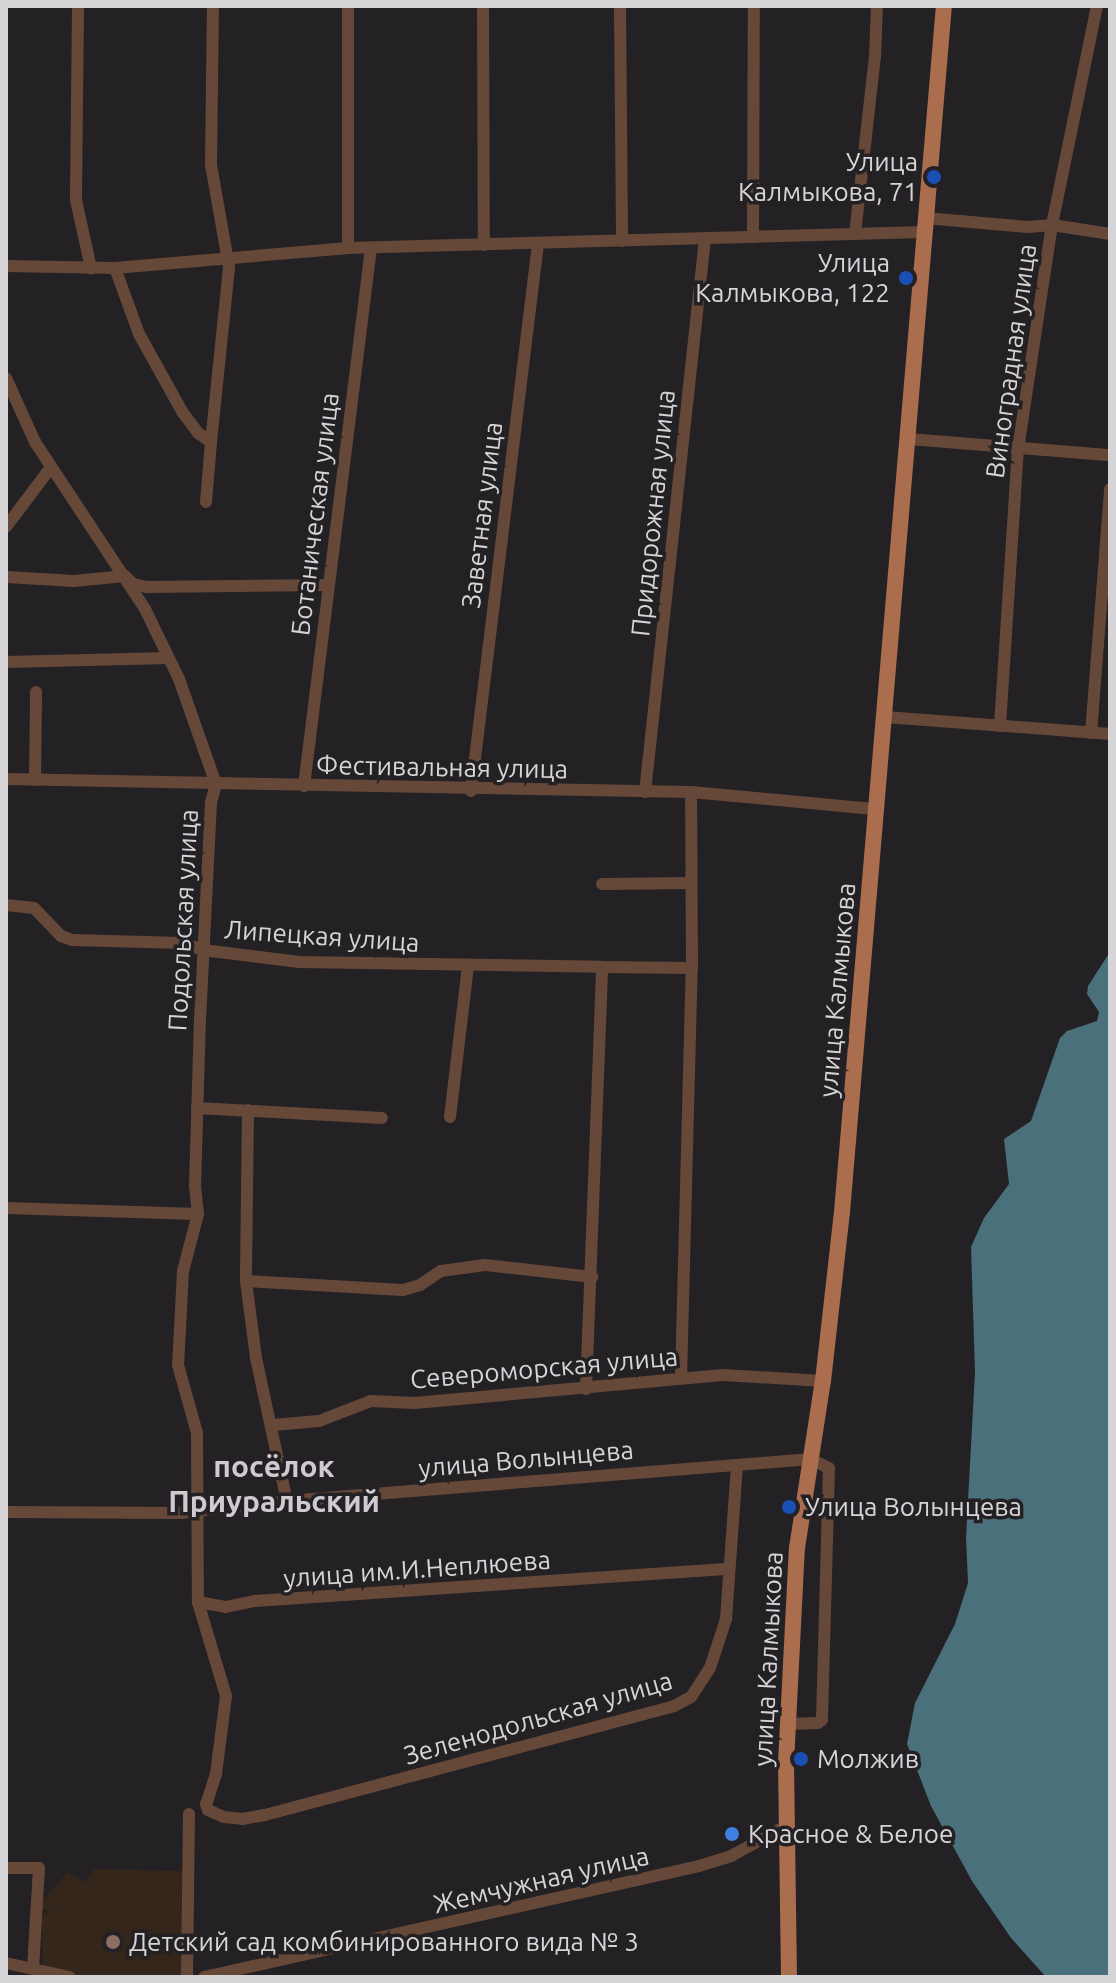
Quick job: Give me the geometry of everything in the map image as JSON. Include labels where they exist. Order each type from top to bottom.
[{"type":"main road","name":"улица Калмыкова","points":[[789,1977],[786,1826],[797,1548],[823,1381],[842,1212],[944,6]]},
{"type":"street","points":[[78,6],[76,200],[91,268]]},
{"type":"street","points":[[206,502],[229,267],[211,165],[213,6]]},
{"type":"street","points":[[348,6],[348,248]]},
{"type":"street","points":[[483,6],[484,245]]},
{"type":"street","points":[[620,6],[622,241]]},
{"type":"street","points":[[753,237],[754,6]]},
{"type":"street","points":[[855,234],[875,57],[877,6]]},
{"type":"street","name":"Виноградная улица","points":[[1000,726],[1018,449],[1052,225],[1097,6]]},
{"type":"street","points":[[6,266],[115,268],[225,256],[348,248],[855,234],[924,225],[1052,225],[1110,234]]},
{"type":"street","name":"Придорожная улица","points":[[645,792],[705,239]]},
{"type":"street","name":"Заветная улица","points":[[471,791],[538,244]]},
{"type":"street","name":"Ботаническая улица","points":[[304,786],[371,248]]},
{"type":"street","points":[[115,268],[146,346],[183,413],[198,433],[211,442]]},
{"type":"street","name":"Подольская улица","points":[[6,378],[51,467],[125,576],[168,658],[216,784],[211,803],[203,950],[195,1186],[198,1214],[183,1271],[178,1365],[197,1433],[197,1512]]},
{"type":"street","points":[[909,439],[1110,455]]},
{"type":"street","points":[[6,527],[51,467]]},
{"type":"street","points":[[1091,733],[1110,489]]},
{"type":"street","points":[[6,577],[74,581],[125,576],[140,587],[328,585]]},
{"type":"street","points":[[6,662],[168,658]]},
{"type":"street","points":[[35,780],[36,692]]},
{"type":"street","points":[[885,717],[1110,734]]},
{"type":"street","name":"Фестивальная улица","points":[[6,779],[471,791],[691,792],[876,809]]},
{"type":"street","points":[[681,1378],[692,968],[691,792]]},
{"type":"street","points":[[602,884],[691,883]]},
{"type":"street","name":"Липецкая улица","points":[[6,905],[34,908],[61,936],[72,940],[182,943],[203,950],[299,962],[692,968]]},
{"type":"street","points":[[450,1117],[468,966]]},
{"type":"street","points":[[586,1389],[602,967]]},
{"type":"street","points":[[197,1108],[382,1118]]},
{"type":"street","points":[[248,1110],[246,1281],[256,1358],[273,1425],[287,1501]]},
{"type":"street","points":[[6,1208],[198,1214]]},
{"type":"street","points":[[246,1281],[403,1290],[413,1288],[441,1271],[485,1265],[592,1277]]},
{"type":"street","name":"Североморская улица","points":[[273,1425],[319,1421],[371,1401],[415,1403],[681,1378],[745,1375],[823,1381]]},
{"type":"street","points":[[788,1724],[818,1723],[822,1720],[829,1468],[811,1459]]},
{"type":"street","name":"улица Волынцева","points":[[6,1512],[197,1512],[287,1501],[811,1459]]},
{"type":"street","name":"Зеленодольская улица","points":[[198,1602],[226,1696],[216,1774],[206,1796],[208,1810],[233,1818],[265,1815],[674,1706],[700,1688],[726,1619],[737,1465]]},
{"type":"street","points":[[197,1512],[198,1602]]},
{"type":"street","name":"улица им.И.Неплюева","points":[[198,1602],[226,1607],[255,1601],[729,1569]]},
{"type":"street","points":[[187,1977],[189,1814]]},
{"type":"street","name":"Жемчужная улица","points":[[204,1977],[699,1866],[731,1856],[786,1826]]},
{"type":"street","points":[[6,1868],[39,1868],[33,1969]]},
{"type":"street","points":[[6,1963],[69,1977]]},
{"type":"shaded area","name":"Детский сад комбинированного вида № 3","points":[[95,1869],[186,1871],[183,1975],[79,1977],[43,1968],[42,1916],[51,1911],[37,1908],[68,1872],[84,1882]]},
{"type":"water","points":[[1110,952],[1110,1977],[1046,1977],[1011,1938],[972,1881],[931,1806],[907,1744],[915,1703],[955,1624],[968,1583],[966,1538],[975,1372],[971,1247],[984,1218],[1009,1184],[1004,1139],[1031,1121],[1060,1038],[1067,1031],[1097,1021],[1099,1012],[1087,994],[1088,986]]},
{"type":"place","name":"Улица Калмыкова, 71","points":[[934,177]]},
{"type":"place","name":"Улица Калмыкова, 122","points":[[906,278]]},
{"type":"place","name":"Улица Волынцева","points":[[789,1507]]},
{"type":"place","name":"Молжив","points":[[801,1759]]},
{"type":"place","name":"Красное & Белое","points":[[732,1834]]},
{"type":"place","name":"Детский сад комбинированного вида № 3","points":[[113,1942]]},
{"type":"district","name":"посёлок Приуральский","points":[[274,1483]]}]
